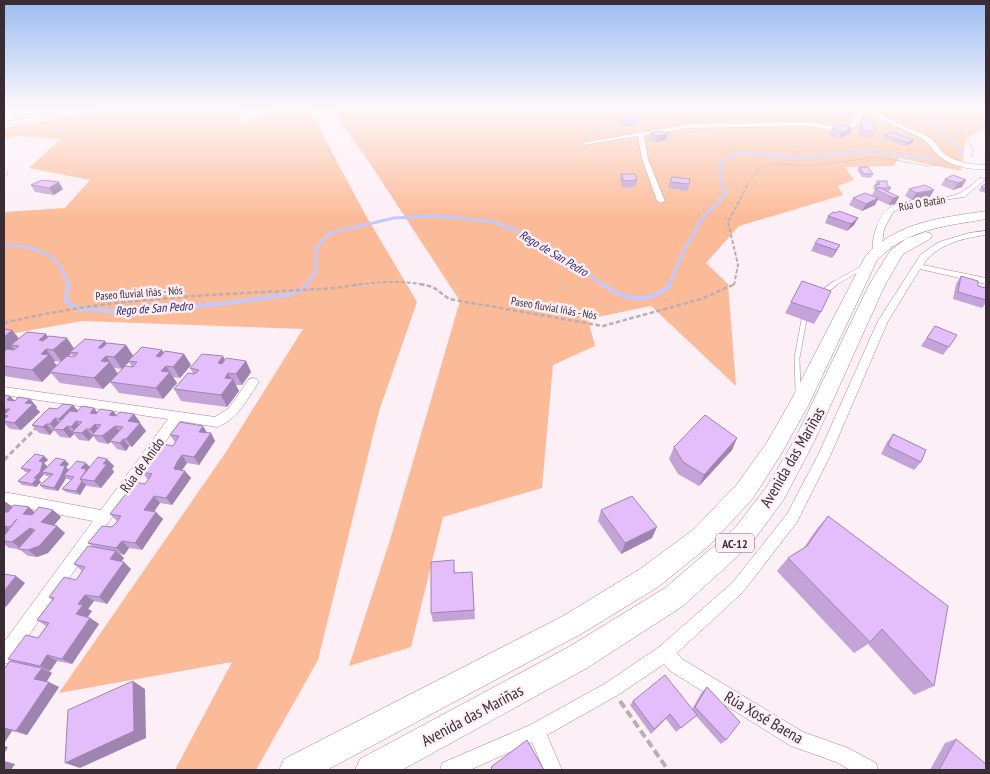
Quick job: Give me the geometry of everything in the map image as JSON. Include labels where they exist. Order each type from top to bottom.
[{"type":"highway","name":"Avenida das Mariñas","points":[[295,770],[572,625],[649,578],[702,537],[745,491],[773,450],[798,406],[873,257],[883,244],[907,231],[986,216]]},
{"type":"highway","name":"Avenida das Mariñas","points":[[371,770],[577,658],[674,597],[743,536],[776,492],[804,442],[877,285],[897,251],[911,242],[930,234],[986,224]]},
{"type":"street","points":[[642,146],[645,159],[661,201]]},
{"type":"street","points":[[936,146],[941,155],[953,161],[973,167],[986,167]]},
{"type":"street","points":[[973,167],[984,180]]},
{"type":"street","name":"Rúa O Batán","points":[[890,209],[900,205],[960,196],[984,180]]},
{"type":"street","name":"Avenida das Mariñas","points":[[873,257],[877,237],[890,209]]},
{"type":"street","name":"Avenida das Mariñas","points":[[449,770],[536,731],[612,689],[665,653],[738,587],[792,518],[825,454],[883,321],[924,256],[942,244],[969,235],[986,233]]},
{"type":"street","points":[[917,266],[986,281]]},
{"type":"street","points":[[4,392],[217,422],[234,411],[253,382]]},
{"type":"street","name":"Rúa de Anido","points":[[4,654],[177,416]]},
{"type":"street","points":[[4,498],[104,517]]},
{"type":"street","name":"Rúa Xosé Baena","points":[[665,653],[676,665],[798,739],[841,755],[868,770]]},
{"type":"street","points":[[536,731],[554,770]]},
{"type":"lane","points":[[816,299],[827,288],[873,257]]},
{"type":"lane","points":[[798,406],[797,358],[804,320]]},
{"type":"path","name":"Paseo fluvial Iñás - Nós","points":[[4,323],[66,309],[106,303],[313,289],[382,281],[410,282],[434,288],[448,299],[603,326],[708,297],[734,285],[738,265],[728,222],[735,211],[742,191],[760,167],[773,164],[809,166],[878,157],[927,166],[973,156],[971,146]]},
{"type":"path","points":[[4,168],[8,173],[6,176]]},
{"type":"path","points":[[4,460],[36,427]]},
{"type":"path","points":[[612,689],[668,770]]},
{"type":"shaded area","points":[[53,146],[329,146],[365,214],[417,302],[379,411],[318,660],[256,770],[175,770],[232,662],[59,693],[226,452],[303,329],[82,321],[4,335],[4,212],[65,208],[90,180],[29,168]]},
{"type":"shaded area","points":[[358,146],[965,146],[961,171],[899,158],[894,166],[845,167],[854,180],[838,186],[843,195],[739,226],[706,263],[728,284],[736,386],[651,306],[588,319],[595,346],[553,365],[542,488],[443,517],[411,647],[349,666],[390,540],[460,301]]},
{"type":"building","points":[[859,167],[868,167],[873,174],[864,174]]},
{"type":"building","points":[[621,174],[635,174],[637,180],[624,181]]},
{"type":"building","points":[[953,175],[966,180],[958,183],[945,179]]},
{"type":"building","points":[[672,177],[690,179],[689,184],[670,182]]},
{"type":"building","points":[[42,180],[59,182],[49,188],[31,185]]},
{"type":"building","points":[[877,181],[887,181],[887,185],[891,188],[879,188],[875,185],[880,184]]},
{"type":"building","points":[[925,185],[934,190],[916,193],[909,189]]},
{"type":"building","points":[[880,188],[899,197],[893,198],[875,189]]},
{"type":"building","points":[[865,193],[878,198],[866,204],[853,198]]},
{"type":"building","points":[[839,211],[858,218],[851,224],[828,216],[833,212]]},
{"type":"building","points":[[819,238],[840,245],[836,250],[815,243]]},
{"type":"building","points":[[961,276],[978,281],[978,286],[986,288],[986,300],[958,292]]},
{"type":"building","points":[[802,281],[831,291],[821,312],[791,302]]},
{"type":"building","points":[[935,326],[957,335],[949,347],[927,338]]},
{"type":"building","points":[[4,329],[12,330],[4,337]]},
{"type":"building","points":[[27,332],[46,334],[39,340],[43,341],[49,336],[67,338],[53,350],[46,349],[41,354],[49,355],[32,370],[4,366],[4,352],[7,349],[14,350],[19,346],[11,345]]},
{"type":"building","points":[[85,339],[105,341],[98,348],[102,348],[107,343],[126,345],[114,357],[106,356],[101,361],[110,362],[94,378],[50,372],[67,356],[74,357],[78,353],[70,352]]},
{"type":"building","points":[[142,347],[162,350],[156,356],[160,357],[165,351],[184,354],[173,367],[166,366],[161,371],[170,372],[156,388],[110,382],[125,366],[133,367],[137,362],[128,361]]},
{"type":"building","points":[[202,354],[223,356],[218,363],[222,364],[226,358],[246,361],[236,374],[228,373],[225,378],[233,379],[221,395],[174,389],[188,373],[195,374],[199,370],[190,368]]},
{"type":"building","points":[[4,395],[10,396],[7,400],[15,401],[18,397],[30,399],[25,403],[33,404],[14,423],[4,421],[8,416],[4,415],[10,409],[4,411]]},
{"type":"building","points":[[63,404],[73,405],[59,419],[55,418],[50,424],[46,424],[43,427],[32,425],[49,408],[57,409]]},
{"type":"building","points":[[82,406],[94,408],[90,413],[96,414],[100,409],[113,411],[109,415],[116,416],[120,412],[134,414],[128,421],[140,423],[120,443],[110,441],[123,427],[115,426],[102,436],[92,435],[101,425],[95,424],[82,433],[72,432],[82,422],[76,421],[71,427],[67,426],[63,430],[53,429],[70,411],[77,412]]},
{"type":"building","points":[[705,415],[737,438],[704,475],[683,462],[674,447]]},
{"type":"building","points":[[180,422],[203,426],[199,432],[211,433],[194,457],[182,455],[177,462],[174,469],[185,471],[166,498],[154,496],[144,510],[156,512],[135,543],[122,541],[116,548],[88,543],[102,526],[112,527],[117,522],[121,516],[110,514],[135,482],[145,484],[152,474],[142,472],[163,444],[173,446],[179,436],[170,435]]},
{"type":"building","points":[[893,434],[926,450],[921,462],[888,446]]},
{"type":"building","points":[[35,454],[44,456],[39,461],[43,462],[40,472],[34,478],[37,478],[32,484],[18,481],[31,470],[21,468]]},
{"type":"building","points":[[98,457],[107,459],[103,464],[107,464],[94,481],[80,479]]},
{"type":"building","points":[[56,458],[65,460],[60,465],[65,466],[54,488],[40,485],[53,474],[42,472]]},
{"type":"building","points":[[77,461],[86,463],[81,468],[86,469],[80,479],[82,481],[76,491],[62,489],[74,477],[64,475]]},
{"type":"building","points":[[632,496],[657,527],[625,543],[601,510]]},
{"type":"building","points":[[14,505],[29,507],[23,514],[32,515],[39,507],[53,510],[41,522],[57,526],[39,546],[28,550],[18,549],[35,530],[30,528],[12,542],[4,541],[4,536],[17,519],[10,527],[4,527],[4,512],[8,512]]},
{"type":"building","points":[[828,516],[948,606],[934,686],[882,629],[870,642],[788,558],[807,546]]},
{"type":"building","points":[[88,546],[116,551],[110,559],[124,562],[99,597],[85,595],[78,604],[83,605],[76,614],[90,618],[62,659],[47,655],[40,666],[8,659],[26,635],[38,638],[49,623],[37,620],[54,598],[49,597],[64,577],[76,580],[81,573],[85,567],[74,564]]},
{"type":"building","points":[[454,560],[454,573],[472,572],[474,610],[431,613],[431,562]]},
{"type":"building","points":[[4,574],[16,576],[4,591]]},
{"type":"building","points":[[10,661],[42,668],[34,679],[49,682],[16,731],[4,728],[4,669]]},
{"type":"building","points":[[665,675],[697,715],[681,728],[670,714],[654,729],[633,701]]},
{"type":"building","points":[[133,681],[134,731],[65,763],[68,710]]},
{"type":"building","points":[[707,687],[740,722],[726,740],[695,707]]},
{"type":"building","points":[[956,739],[986,764],[986,770],[939,770]]},
{"type":"building","points":[[527,740],[544,770],[492,770],[491,767]]},
{"type":"waterway","name":"Rego de San Pedro","points":[[957,146],[963,152],[961,155]]},
{"type":"waterway","name":"Rego de San Pedro","points":[[723,187],[720,173],[721,163],[729,156],[744,153],[802,158],[868,151],[937,160]]},
{"type":"waterway","name":"Rego de San Pedro","points":[[669,285],[686,246],[702,219],[725,194],[722,186]]},
{"type":"waterway","name":"Rego de San Pedro","points":[[306,285],[316,271],[316,248],[330,233],[394,218],[435,216],[490,221],[520,232],[572,263],[604,285]]},
{"type":"waterway","name":"Rego de San Pedro","points":[[4,245],[15,245],[44,253],[59,266],[68,285]]},
{"type":"waterway","name":"Rego de San Pedro","points":[[68,285],[66,302],[79,309],[123,312],[228,303],[287,295],[303,289],[307,284]]},
{"type":"waterway","name":"Rego de San Pedro","points":[[602,284],[623,295],[638,298],[653,296],[667,289],[670,284]]}]
